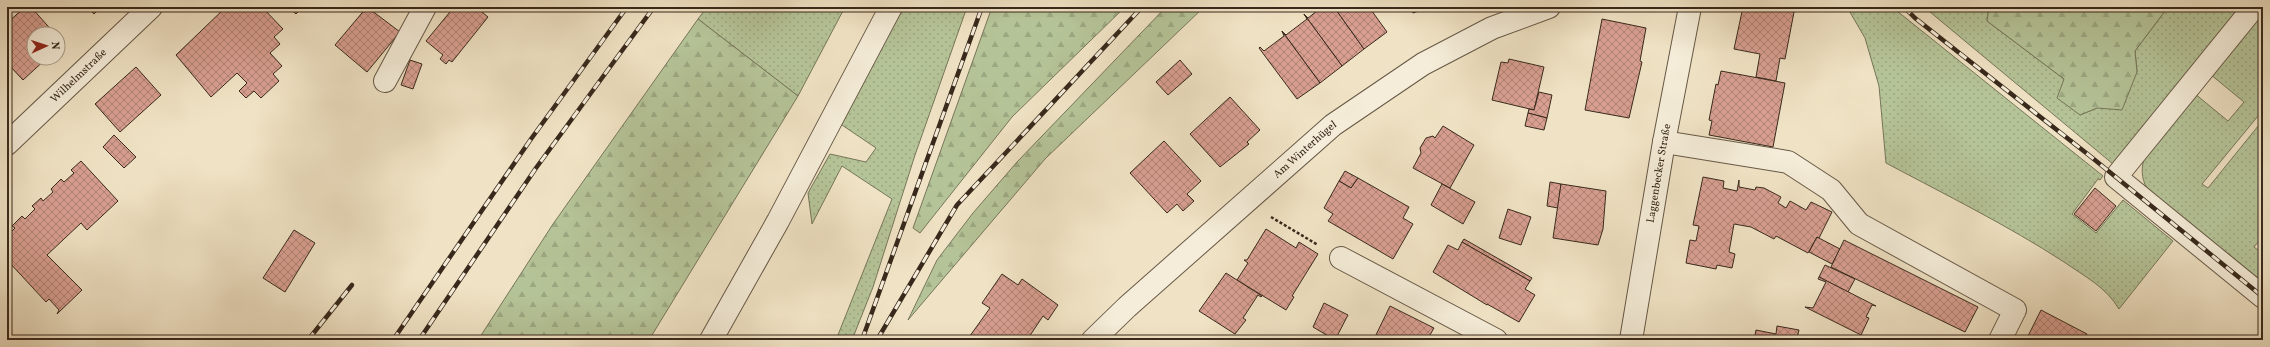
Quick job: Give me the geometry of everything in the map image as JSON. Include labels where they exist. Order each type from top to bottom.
[{"type":"street","name":"Wilhelmstraße","points":[[7,144],[151,7]]},
{"type":"street","points":[[386,81],[424,7]]},
{"type":"street","points":[[711,340],[778,221],[891,7]]},
{"type":"street","name":"Am Winterhügel","points":[[1093,340],[1245,202],[1333,125],[1423,64],[1492,28],[1549,7]]},
{"type":"street","name":"Laggenbecker Straße","points":[[1631,340],[1664,142],[1690,7]]},
{"type":"street","points":[[2254,7],[2116,177],[2263,297]]},
{"type":"street","points":[[1664,142],[1788,162],[1831,190],[1859,224],[2015,310],[2000,340]]},
{"type":"street","points":[[1341,258],[1496,340]]},
{"type":"path","points":[[1245,202],[1341,258]]},
{"type":"green space","points":[[707,7],[845,7],[798,96],[698,19]]},
{"type":"green space","points":[[904,7],[967,7],[915,155],[873,287],[852,340],[836,340],[892,199],[842,166],[812,224],[808,193],[830,154],[866,162],[876,148],[839,123]]},
{"type":"green space","points":[[992,7],[1125,7],[1012,117],[920,233],[913,228]]},
{"type":"green space","points":[[1166,7],[1204,7],[1045,159],[908,320],[937,260],[973,213],[1017,162]]},
{"type":"green space","points":[[1847,7],[1892,7],[2103,176],[2100,180],[2098,179],[2072,214],[2096,233],[2123,200],[2173,241],[2119,309],[2108,294],[2094,282],[2042,248],[2021,235],[1886,163],[1879,86],[1865,38]]},
{"type":"green space","points":[[1924,7],[1989,7],[1987,21],[2064,79],[2080,115],[2097,108],[2137,72],[2135,51],[2168,7],[2241,7],[2113,164]]},
{"type":"green space","points":[[1989,7],[2168,7],[2135,51],[2137,72],[2122,110],[2097,108],[2080,115],[2057,98],[2064,79],[1987,21]]},
{"type":"green space","points":[[2263,9],[2263,110],[2202,184],[2208,188],[2263,120],[2263,236],[2254,247],[2263,254],[2263,282],[2147,189],[2142,172],[2145,155],[2194,93],[2228,121],[2244,102],[2210,74]]},
{"type":"green space","points":[[698,19],[798,96],[649,340],[478,340],[553,224]]},
{"type":"building","points":[[25,7],[31,7],[48,26],[26,26],[26,66],[38,66],[23,80],[7,63],[7,23]]},
{"type":"building","points":[[88,7],[101,7],[94,14]]},
{"type":"building","points":[[226,7],[262,7],[283,29],[274,37],[280,44],[270,53],[282,66],[273,74],[279,81],[261,98],[254,91],[246,98],[239,91],[247,83],[237,73],[211,97],[176,55]]},
{"type":"building","points":[[288,7],[302,7],[296,14]]},
{"type":"building","points":[[367,7],[400,32],[367,72],[335,45]]},
{"type":"building","points":[[454,7],[476,7],[488,17],[452,62],[449,60],[446,64],[440,59],[443,55],[426,41]]},
{"type":"building","points":[[1322,7],[1334,7],[1364,49],[1342,66],[1304,14],[1308,18]]},
{"type":"building","points":[[1334,7],[1369,7],[1387,32],[1364,49]]},
{"type":"building","points":[[1411,7],[1429,7],[1413,13]]},
{"type":"building","points":[[1743,7],[1770,7],[1794,12],[1785,59],[1780,58],[1776,81],[1756,77],[1760,54],[1734,49]]},
{"type":"building","points":[[1304,14],[1342,66],[1320,83],[1282,31],[1286,35],[1307,19]]},
{"type":"building","points":[[1602,19],[1646,28],[1640,61],[1642,62],[1629,118],[1585,110]]},
{"type":"building","points":[[1282,31],[1320,83],[1297,99],[1259,48],[1260,47],[1264,51],[1284,36]]},
{"type":"building","points":[[1509,59],[1544,67],[1534,110],[1492,100],[1501,62],[1508,63]]},
{"type":"building","points":[[410,60],[422,64],[413,89],[401,85]]},
{"type":"building","points":[[1180,60],[1192,74],[1168,95],[1156,82]]},
{"type":"building","points":[[136,67],[161,95],[120,132],[95,104]]},
{"type":"building","points":[[1721,71],[1785,83],[1773,147],[1709,135],[1712,121],[1709,120],[1716,84],[1718,85]]},
{"type":"building","points":[[1539,92],[1552,95],[1547,118],[1528,113],[1529,109],[1534,110]]},
{"type":"building","points":[[1230,97],[1260,130],[1247,142],[1249,144],[1220,167],[1190,134]]},
{"type":"building","points":[[1528,113],[1547,118],[1544,130],[1525,126]]},
{"type":"building","points":[[1443,126],[1474,145],[1450,188],[1413,168],[1421,153],[1420,148],[1426,138],[1433,136],[1435,138]]},
{"type":"building","points":[[114,135],[136,157],[124,168],[103,147]]},
{"type":"building","points":[[1164,141],[1201,181],[1187,194],[1194,201],[1183,211],[1177,204],[1167,213],[1130,173]]},
{"type":"building","points":[[81,161],[118,201],[87,230],[81,223],[47,255],[82,290],[57,314],[59,310],[49,299],[46,302],[7,260],[7,236],[15,228],[12,226],[22,216],[25,219],[35,209],[32,206],[41,198],[43,201],[53,192],[51,189],[61,179],[64,182],[74,173],[71,170]]},
{"type":"building","points":[[1345,171],[1358,178],[1351,188],[1339,181]]},
{"type":"building","points":[[1703,177],[1724,181],[1723,188],[1737,191],[1739,180],[1739,187],[1755,190],[1756,187],[1764,188],[1781,197],[1778,203],[1786,208],[1790,201],[1806,210],[1811,202],[1832,212],[1819,238],[1817,237],[1808,253],[1776,236],[1774,239],[1751,227],[1734,224],[1729,252],[1735,254],[1732,268],[1717,265],[1716,269],[1686,263],[1690,240],[1696,241],[1699,226],[1693,225]]},
{"type":"building","points":[[1358,178],[1409,207],[1403,218],[1413,224],[1393,259],[1328,221],[1333,214],[1324,208],[1339,181],[1351,188]]},
{"type":"building","points":[[1550,182],[1561,184],[1558,208],[1547,206]]},
{"type":"building","points":[[1442,184],[1475,202],[1463,224],[1431,205]]},
{"type":"building","points":[[1561,184],[1606,191],[1603,229],[1598,245],[1553,238]]},
{"type":"building","points":[[2095,188],[2116,206],[2096,231],[2074,214]]},
{"type":"building","points":[[1508,209],[1531,217],[1521,245],[1499,238]]},
{"type":"building","points":[[1266,229],[1296,248],[1299,242],[1318,254],[1292,296],[1294,297],[1286,310],[1237,280],[1248,263],[1244,260],[1247,260]]},
{"type":"building","points":[[294,230],[315,243],[285,292],[263,278]]},
{"type":"building","points":[[1817,237],[1840,249],[1832,264],[1809,252]]},
{"type":"building","points":[[1464,239],[1532,278],[1530,281],[1462,242]]},
{"type":"building","points":[[1844,240],[1978,307],[1965,332],[1831,267]]},
{"type":"building","points":[[1462,242],[1530,281],[1525,289],[1535,295],[1519,322],[1487,305],[1433,272],[1448,245],[1458,250]]},
{"type":"building","points":[[1825,265],[1855,279],[1848,292],[1819,277]]},
{"type":"building","points":[[1226,273],[1262,296],[1261,297],[1258,295],[1243,318],[1246,320],[1235,334],[1199,311]]},
{"type":"building","points":[[1002,274],[1018,285],[1022,279],[1058,305],[1048,320],[1043,316],[1027,340],[967,340],[990,308],[982,303]]},
{"type":"building","points":[[1819,277],[1876,306],[1872,305],[1866,317],[1869,318],[1861,335],[1805,307],[1813,308],[1826,282],[1818,279]]},
{"type":"building","points":[[1324,303],[1348,315],[1335,340],[1313,327]]},
{"type":"building","points":[[1390,306],[1434,328],[1427,340],[1370,340],[1371,338],[1374,339]]},
{"type":"building","points":[[2041,310],[2087,334],[2084,340],[2022,340],[2024,336],[2027,338]]},
{"type":"building","points":[[1777,326],[1799,330],[1797,338],[1802,340],[1754,340],[1756,330],[1776,334]]},
{"type":"railway","points":[[393,340],[531,139],[627,7]]},
{"type":"railway","points":[[419,340],[536,168],[654,7]]},
{"type":"railway","points":[[862,340],[982,7]]},
{"type":"railway","points":[[877,340],[957,205],[1142,7]]},
{"type":"railway","points":[[1904,7],[1915,18],[2090,156],[2263,297]]},
{"type":"railway","points":[[308,340],[352,285]]}]
